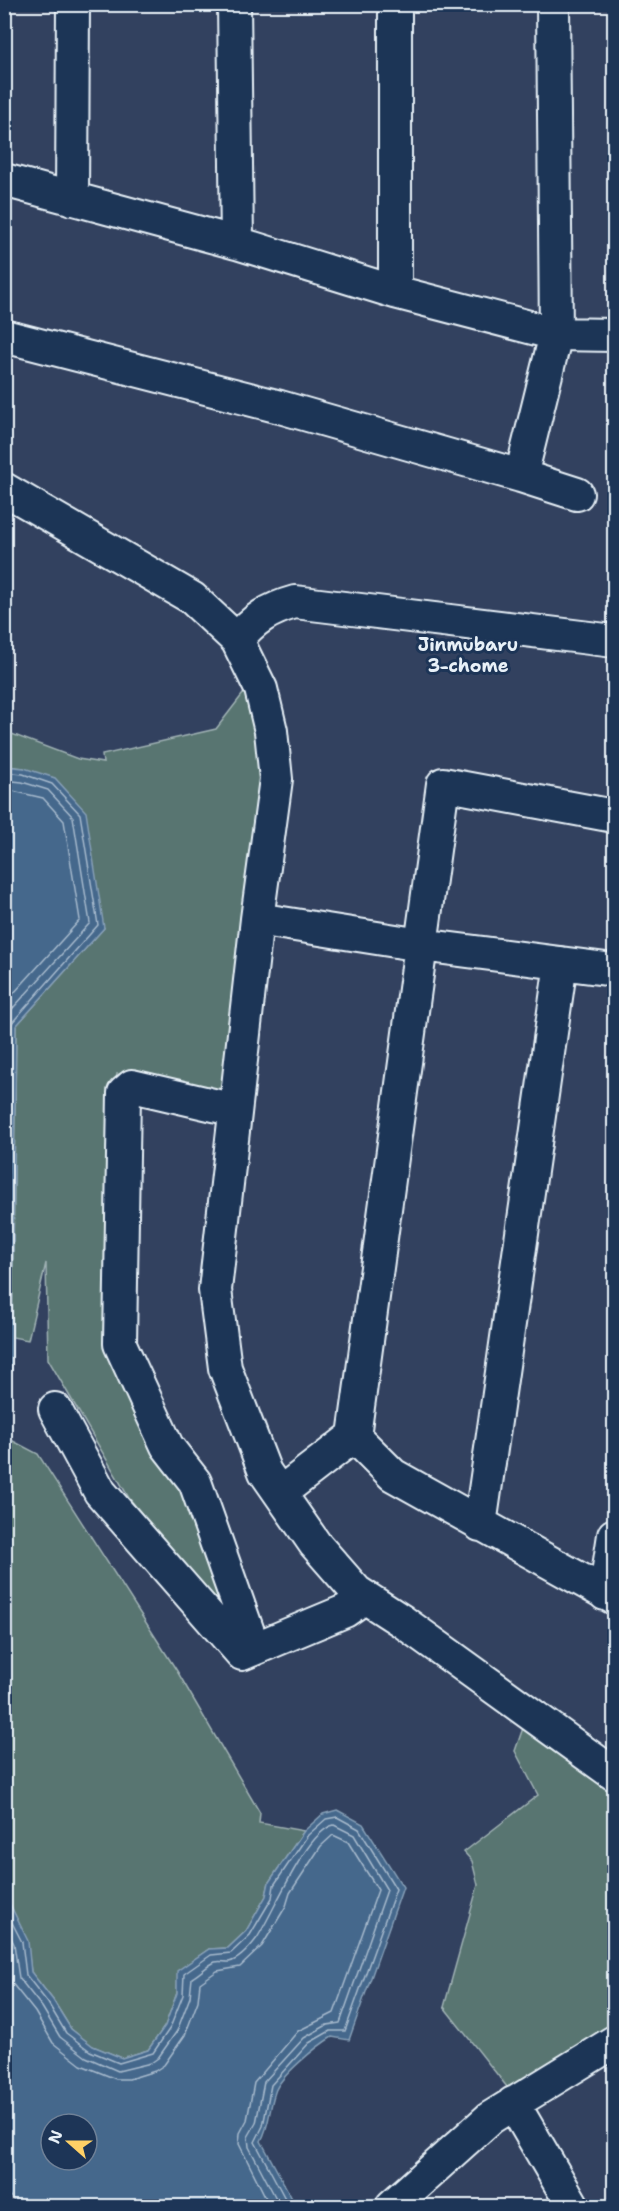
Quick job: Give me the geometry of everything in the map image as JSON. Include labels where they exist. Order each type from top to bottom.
[{"type":"street","points":[[72,199],[73,4]]},
{"type":"street","points":[[234,4],[237,243]]},
{"type":"street","points":[[395,4],[395,292]]},
{"type":"street","points":[[521,476],[556,334],[553,4]]},
{"type":"street","points":[[4,180],[237,243],[395,292],[556,334],[615,335]]},
{"type":"street","points":[[4,336],[280,407],[577,494]]},
{"type":"street","points":[[4,489],[192,598],[237,640],[261,689],[271,731],[276,779],[257,919],[215,1290],[225,1368],[265,1472],[315,1544],[357,1592],[615,1774]]},
{"type":"street","points":[[237,640],[249,624],[273,608],[295,602],[615,641]]},
{"type":"street","points":[[280,1493],[354,1436],[445,772],[615,816]]},
{"type":"street","points":[[257,919],[421,945],[615,970]]},
{"type":"street","points":[[480,1525],[561,963]]},
{"type":"street","points":[[235,1110],[132,1086],[123,1093],[120,1344],[167,1446],[195,1482],[254,1649]]},
{"type":"street","points":[[55,1409],[100,1492],[242,1654],[345,1611],[365,1597]]},
{"type":"street","points":[[354,1436],[393,1475],[610,1596],[615,1535]]},
{"type":"street","points":[[392,2206],[490,2118],[615,2042]]},
{"type":"street","points":[[513,2103],[573,2206]]},
{"type":"green space","points":[[246,690],[255,725],[262,776],[222,1089],[215,1093],[117,1074],[111,1164],[111,1343],[189,1491],[243,1638],[129,1498],[48,1359],[46,1263],[28,1340],[12,1337],[16,1026],[104,928],[24,768],[5,766],[4,731],[78,759],[103,763],[102,755],[216,729]]},
{"type":"green space","points":[[11,1440],[38,1454],[177,1671],[260,1813],[259,1823],[304,1831],[269,1882],[266,1896],[246,1931],[228,1948],[209,1949],[178,1971],[177,1993],[165,2026],[148,2050],[122,2058],[92,2046],[71,2029],[53,2000],[31,1972],[27,1941],[5,1894],[4,1443]]},
{"type":"green space","points":[[523,1728],[614,1791],[614,2033],[511,2092],[444,2007],[478,1885],[472,1861],[464,1852],[538,1795],[515,1751]]},
{"type":"water","points":[[5,766],[24,768],[55,778],[86,812],[104,928],[16,1026],[11,1396],[5,1396]]},
{"type":"water","points":[[337,1810],[363,1824],[403,1887],[349,2040],[332,2037],[325,2041],[291,2070],[275,2092],[261,2141],[296,2206],[18,2206],[4,2189],[5,1894],[28,1941],[31,1972],[53,2000],[71,2029],[93,2046],[122,2058],[148,2050],[165,2026],[177,1993],[177,1971],[209,1949],[228,1948],[246,1931],[266,1896],[269,1882],[304,1831],[323,1814]]},
{"type":"district","name":"Jinmubaru 3-chome","points":[[468,655]]}]
